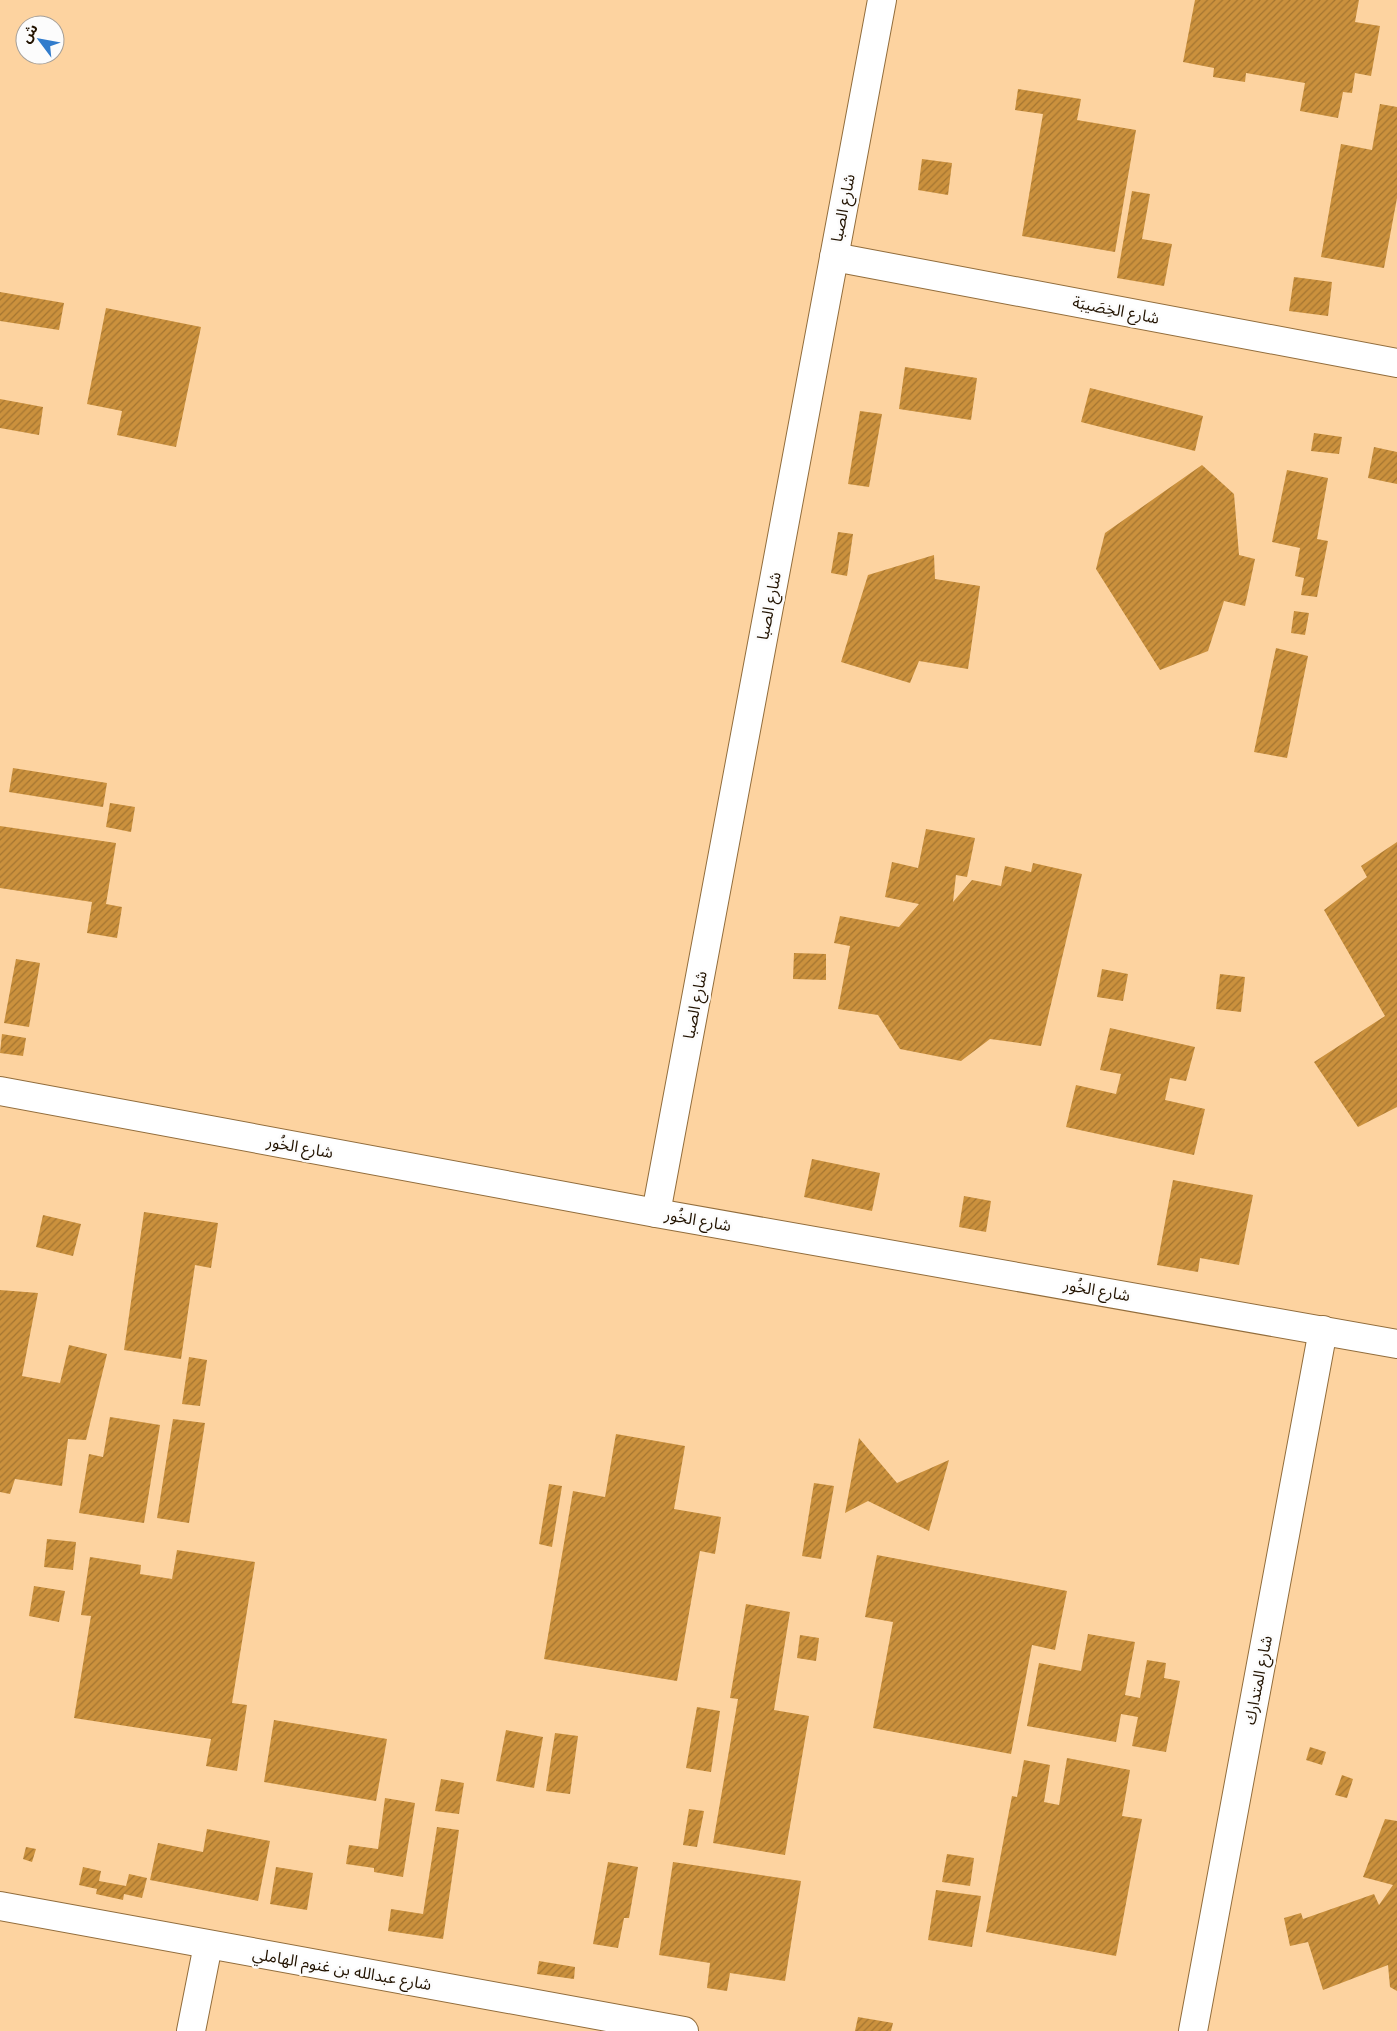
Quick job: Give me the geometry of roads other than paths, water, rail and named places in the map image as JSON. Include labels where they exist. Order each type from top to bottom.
[{"type":"street","name":"شارع الصبا","points":[[656,1213],[882,0]]},
{"type":"street","name":"شارع الخِصَيبَة","points":[[834,258],[1397,363]]},
{"type":"street","name":"شارع الخُور","points":[[0,1091],[656,1213],[1397,1344]]},
{"type":"street","name":"شارع المتدارك","points":[[1193,2031],[1323,1330]]},
{"type":"street","name":"شارع عبدالله بن غنوم الهاملي","points":[[0,1906],[684,2031]]},
{"type":"street","points":[[191,2031],[208,1944]]}]
